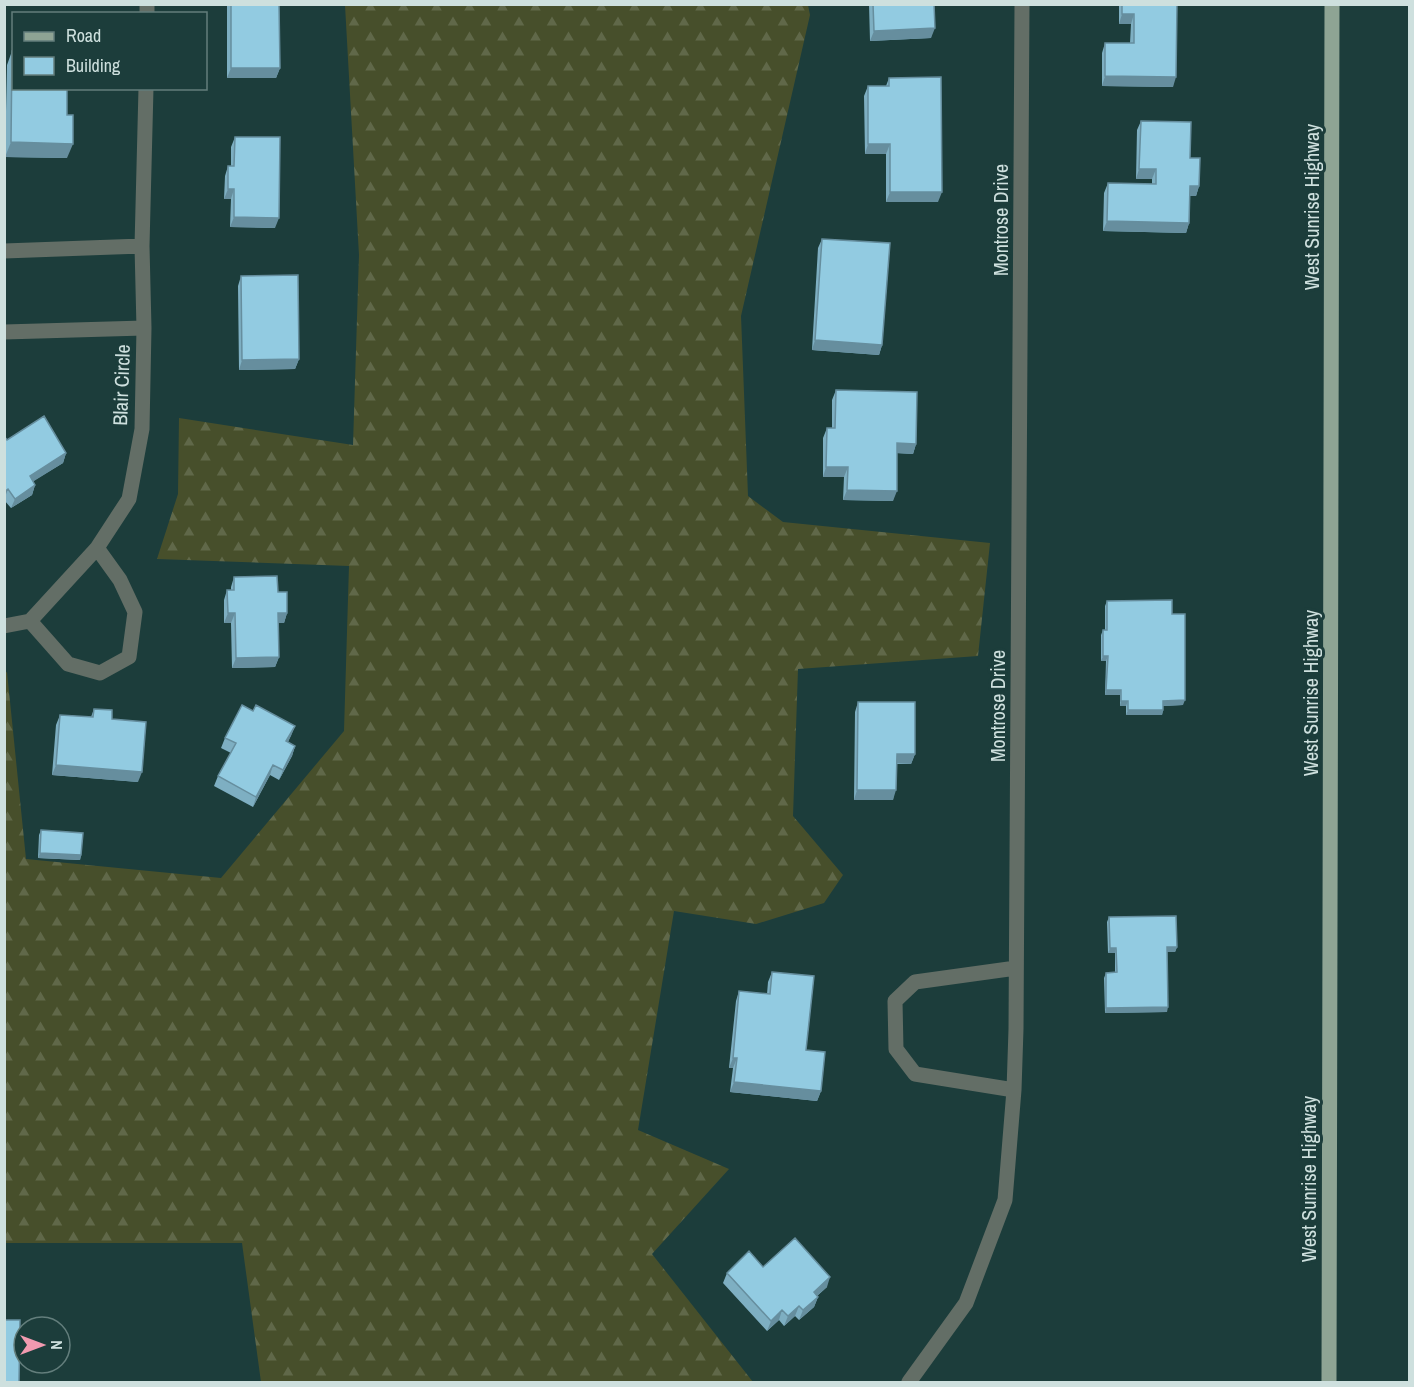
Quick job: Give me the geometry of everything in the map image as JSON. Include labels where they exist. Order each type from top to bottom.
[{"type":"main road","name":"West Sunrise Highway","points":[[1329,1383],[1332,4]]},
{"type":"street","name":"Montrose Drive","points":[[909,1383],[966,1303],[1005,1200],[1014,1090],[1016,1029],[1022,4]]},
{"type":"street","name":"Blair Circle","points":[[30,621],[97,548],[129,500],[142,429],[144,328],[142,246],[146,90]]},
{"type":"street","points":[[4,251],[142,246]]},
{"type":"street","points":[[4,332],[144,328]]},
{"type":"street","points":[[4,626],[30,621],[68,664],[100,673],[129,657],[135,612],[120,580],[97,548]]},
{"type":"street","points":[[1014,1090],[915,1074],[896,1049],[895,1001],[915,982],[1016,968]]},
{"type":"green space","points":[[345,5],[808,5],[810,15],[741,316],[748,496],[783,522],[990,543],[978,656],[798,669],[793,816],[843,875],[824,903],[756,924],[674,911],[638,1130],[729,1169],[652,1254],[753,1382],[261,1382],[242,1243],[5,1243],[5,673],[7,672],[26,859],[221,878],[344,731],[349,566],[157,559],[178,494],[179,418],[353,445],[359,255]]},
{"type":"building","points":[[231,4],[279,4],[280,68],[231,68]]},
{"type":"building","points":[[873,4],[934,4],[935,28],[874,31]]},
{"type":"building","points":[[1122,4],[1177,4],[1176,77],[1105,76],[1105,43],[1134,43],[1134,14],[1122,14]]},
{"type":"building","points":[[12,51],[12,90],[67,90],[67,115],[73,115],[73,144],[11,142]]},
{"type":"building","points":[[941,77],[942,192],[890,192],[890,144],[868,144],[868,86],[889,86],[889,78]]},
{"type":"building","points":[[1141,121],[1191,122],[1190,158],[1200,158],[1199,186],[1190,186],[1189,223],[1107,221],[1108,183],[1156,184],[1156,169],[1139,169]]},
{"type":"building","points":[[235,137],[280,137],[279,218],[234,217],[234,189],[228,189],[228,166],[234,166]]},
{"type":"building","points":[[822,239],[890,243],[882,345],[815,340]]},
{"type":"building","points":[[298,275],[299,359],[242,360],[241,276]]},
{"type":"building","points":[[836,390],[917,392],[916,444],[897,443],[897,491],[847,490],[848,467],[826,467],[827,428],[835,428]]},
{"type":"building","points":[[44,416],[66,453],[30,476],[35,485],[15,499],[8,489],[4,492],[4,436],[7,440]]},
{"type":"building","points":[[277,576],[278,592],[287,592],[287,613],[278,613],[279,657],[236,658],[235,613],[228,613],[227,590],[234,590],[234,577]]},
{"type":"building","points":[[1172,600],[1172,614],[1185,614],[1185,700],[1163,701],[1163,710],[1128,710],[1128,701],[1121,701],[1121,690],[1106,690],[1108,656],[1103,656],[1103,630],[1107,630],[1107,601]]},
{"type":"building","points":[[858,702],[915,702],[915,754],[897,754],[896,790],[857,790]]},
{"type":"building","points":[[242,705],[253,711],[256,705],[295,726],[286,741],[295,746],[283,770],[273,765],[256,797],[218,776],[236,743],[225,738]]},
{"type":"building","points":[[94,709],[112,710],[112,719],[146,722],[142,772],[56,765],[60,715],[93,717]]},
{"type":"building","points":[[41,830],[83,833],[81,855],[40,853]]},
{"type":"building","points":[[1176,916],[1177,947],[1167,947],[1168,1007],[1106,1008],[1106,973],[1117,972],[1116,948],[1110,948],[1109,917]]},
{"type":"building","points":[[772,972],[814,976],[806,1050],[825,1052],[821,1091],[734,1082],[737,1058],[733,1058],[739,991],[770,994]]},
{"type":"building","points":[[795,1238],[830,1277],[814,1292],[818,1297],[803,1310],[799,1306],[788,1316],[782,1310],[771,1321],[727,1273],[749,1251],[763,1267]]},
{"type":"building","points":[[4,1320],[12,1320],[12,1375],[19,1375],[19,1383],[4,1383]]}]
